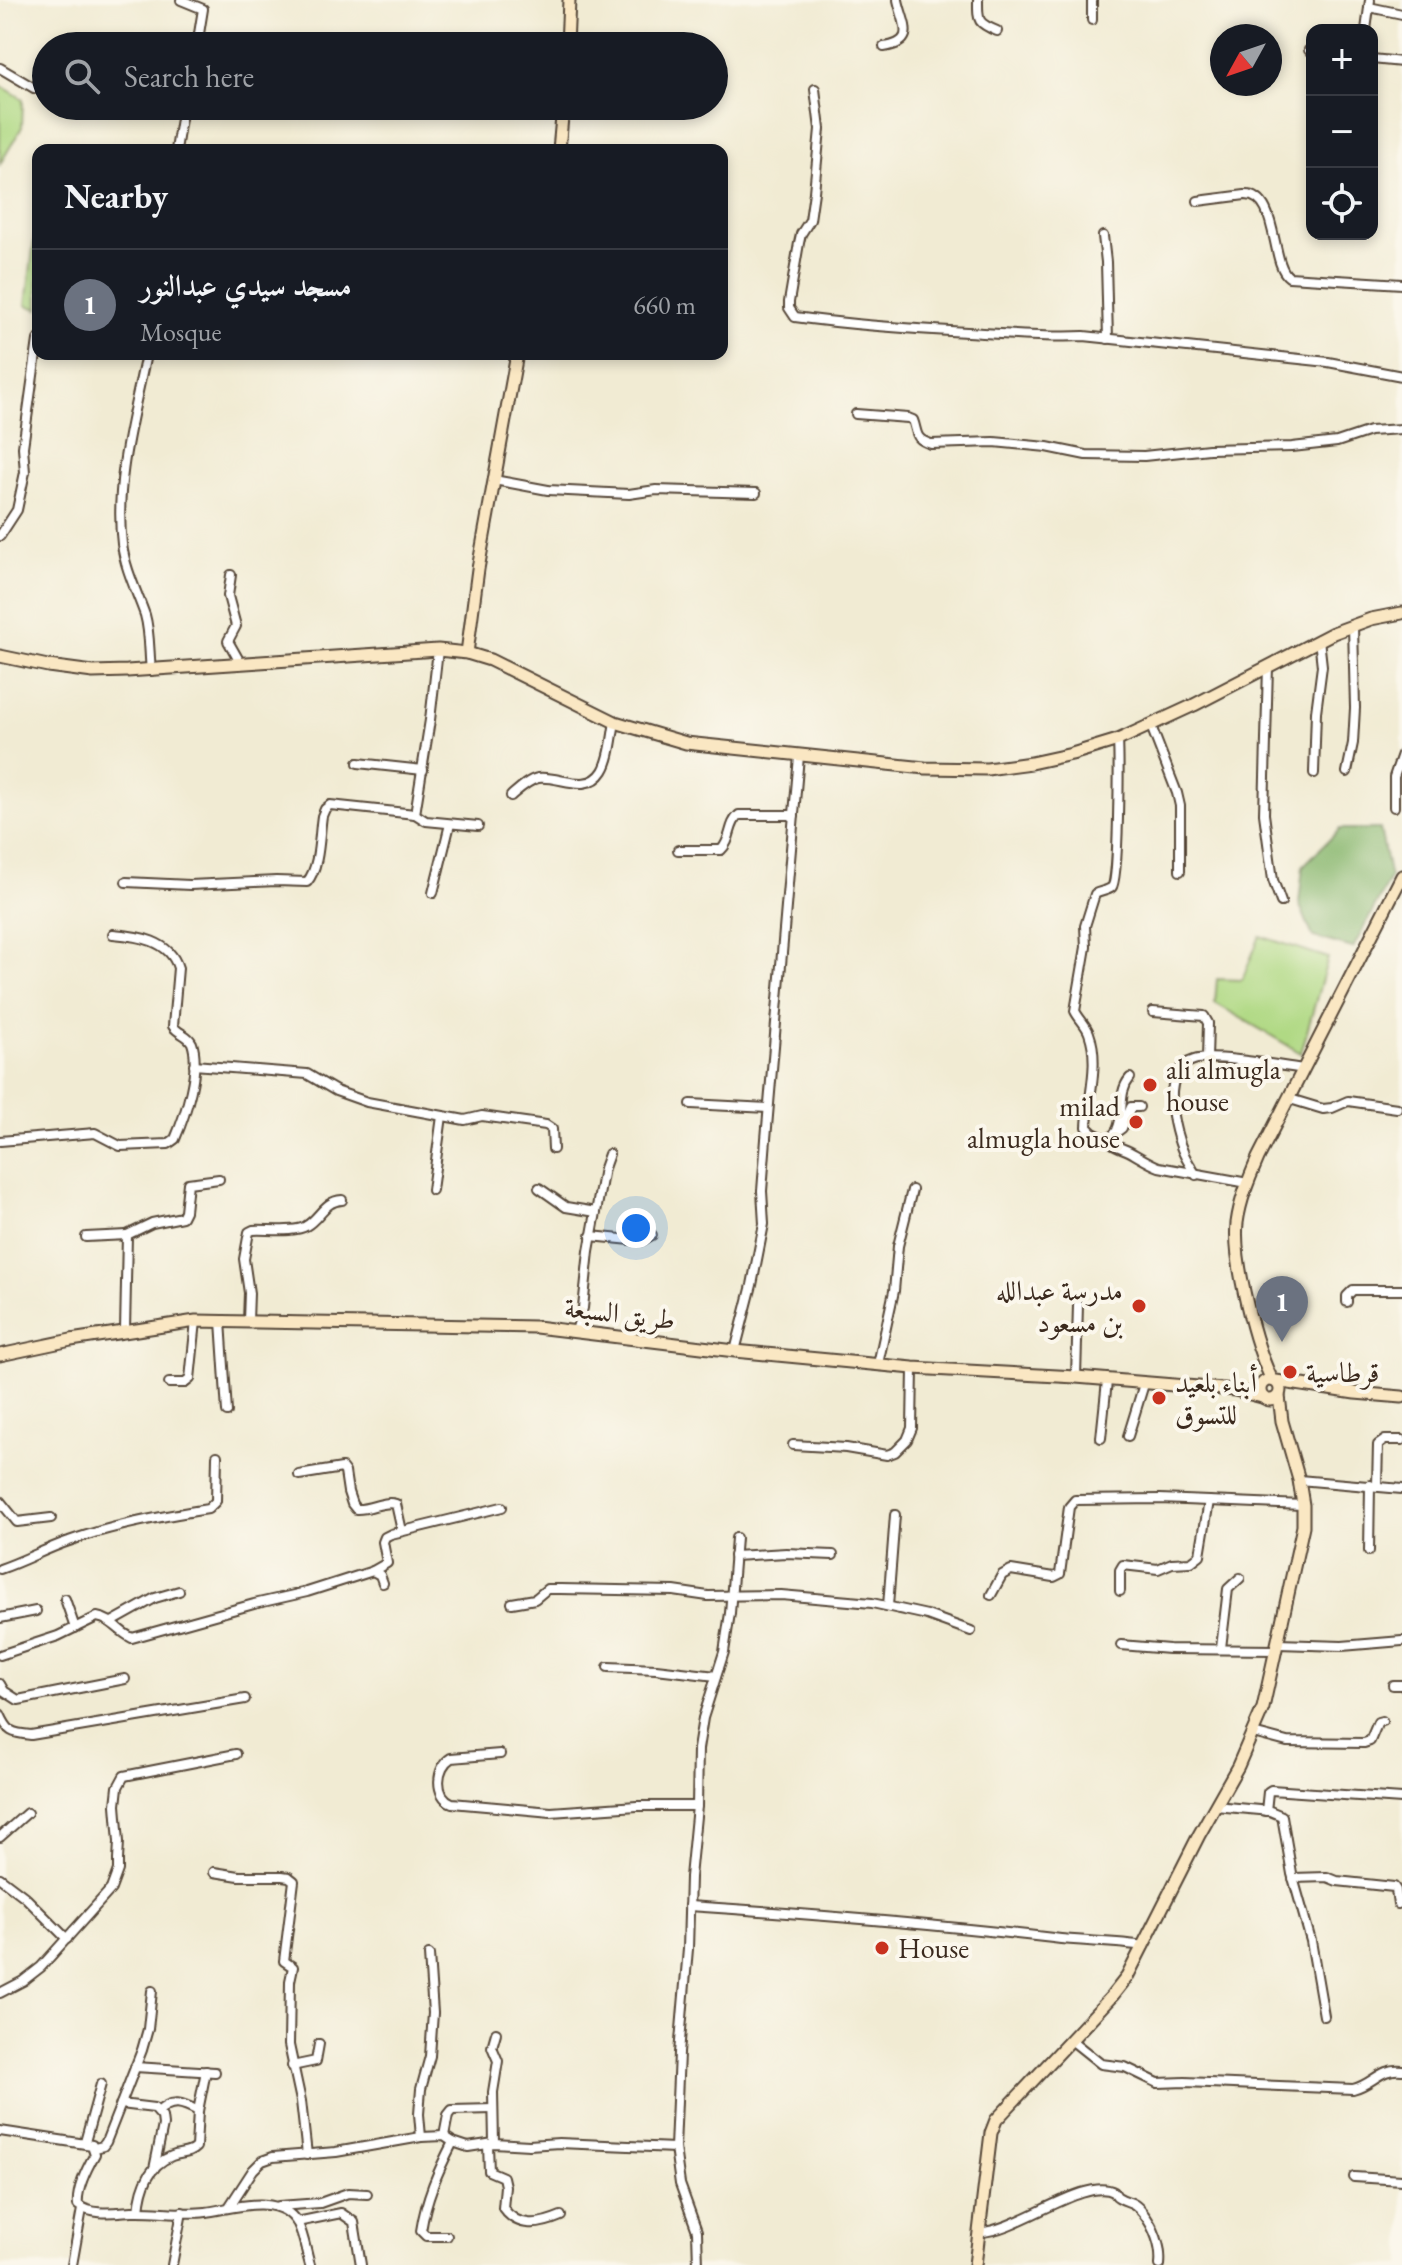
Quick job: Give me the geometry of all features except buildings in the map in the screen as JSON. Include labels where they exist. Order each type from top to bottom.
[{"type":"street","points":[[181,0],[203,9],[199,32]]},
{"type":"street","points":[[568,32],[569,0]]},
{"type":"street","points":[[884,47],[904,40],[905,22],[898,0]]},
{"type":"street","points":[[978,0],[981,23],[997,31]]},
{"type":"street","points":[[1092,0],[1092,20]]},
{"type":"street","points":[[1367,24],[1370,3],[1402,14]]},
{"type":"street","points":[[1378,60],[1402,62]]},
{"type":"street","points":[[0,68],[32,87]]},
{"type":"street","points":[[815,89],[820,129],[810,220],[801,234],[789,302],[795,317],[918,329],[1108,339],[1328,362],[1402,376]]},
{"type":"street","points":[[177,144],[181,120]]},
{"type":"street","points":[[560,144],[562,120]]},
{"type":"street","points":[[1198,201],[1252,195],[1258,198],[1273,229],[1280,266],[1289,277],[1402,284]]},
{"type":"street","points":[[1103,236],[1108,339]]},
{"type":"street","points":[[0,536],[17,510],[25,472],[23,447],[35,360]]},
{"type":"street","points":[[145,360],[125,459],[120,514],[122,546],[146,619],[151,671]]},
{"type":"street","points":[[467,653],[478,569],[516,360]]},
{"type":"street","points":[[856,414],[913,420],[916,434],[923,442],[931,444],[994,442],[1047,447],[1086,455],[1144,456],[1209,449],[1292,447],[1337,442],[1370,431],[1402,429]]},
{"type":"street","points":[[494,480],[548,490],[629,494],[656,490],[756,493]]},
{"type":"street","points":[[231,575],[228,596],[236,626],[228,641],[241,664]]},
{"type":"street","points":[[0,656],[93,672],[151,671],[438,650],[467,653],[490,660],[615,722],[686,743],[925,768],[987,769],[1072,754],[1118,740],[1319,639],[1381,616],[1402,613]]},
{"type":"street","points":[[1347,772],[1355,708],[1353,625]]},
{"type":"street","points":[[1314,773],[1316,712],[1322,666],[1319,639]]},
{"type":"street","points":[[415,814],[438,650]]},
{"type":"street","points":[[1268,666],[1264,814],[1273,880],[1281,902]]},
{"type":"street","points":[[511,796],[537,778],[583,784],[594,781],[603,770],[615,722]]},
{"type":"street","points":[[1151,726],[1180,806],[1180,871]]},
{"type":"street","points":[[1118,740],[1119,810],[1114,885],[1095,894],[1085,926],[1086,947],[1075,1011],[1089,1032],[1092,1058],[1087,1127],[1145,1162],[1196,1175],[1248,1183]]},
{"type":"street","points":[[1394,807],[1394,777],[1402,754]]},
{"type":"street","points":[[735,1351],[764,1224],[762,1191],[768,1108],[799,756]]},
{"type":"street","points":[[358,763],[423,770]]},
{"type":"street","points":[[126,882],[190,885],[307,882],[311,879],[322,816],[330,805],[415,814],[426,821],[478,826]]},
{"type":"street","points":[[678,850],[721,850],[730,836],[734,819],[739,815],[794,815]]},
{"type":"street","points":[[433,893],[450,824]]},
{"type":"street","points":[[1282,1421],[1266,1388],[1263,1363],[1240,1272],[1237,1226],[1240,1205],[1361,953],[1402,876]]},
{"type":"street","points":[[0,1141],[95,1133],[120,1146],[168,1144],[175,1139],[190,1092],[194,1065],[191,1042],[173,1026],[178,968],[167,951],[148,939],[113,934]]},
{"type":"street","points":[[1153,1012],[1204,1016],[1208,1023],[1207,1059]]},
{"type":"street","points":[[1196,1175],[1183,1152],[1173,1117],[1172,1091],[1180,1068],[1190,1061],[1207,1059],[1304,1069]]},
{"type":"street","points":[[194,1065],[307,1074],[326,1087],[358,1099],[468,1120],[482,1116],[549,1126],[553,1132],[553,1149]]},
{"type":"street","points":[[1117,1131],[1122,1095],[1130,1078]]},
{"type":"street","points":[[1290,1099],[1323,1109],[1348,1101],[1397,1108]]},
{"type":"street","points":[[691,1104],[768,1108]]},
{"type":"street","points":[[1108,1140],[1122,1128],[1131,1107],[1139,1107]]},
{"type":"street","points":[[432,1190],[442,1116]]},
{"type":"street","points":[[576,1331],[583,1308],[591,1236],[609,1154]]},
{"type":"street","points":[[86,1237],[127,1235],[152,1223],[182,1217],[188,1183],[219,1179]]},
{"type":"street","points":[[539,1188],[566,1207],[596,1212]]},
{"type":"street","points":[[878,1364],[894,1291],[898,1246],[912,1190]]},
{"type":"street","points":[[248,1321],[249,1293],[244,1259],[249,1232],[301,1229],[326,1206],[335,1200],[342,1200]]},
{"type":"street","points":[[125,1331],[127,1235]]},
{"type":"street","points":[[591,1236],[641,1241],[652,1235]]},
{"type":"street","points":[[1347,1302],[1347,1296],[1353,1290],[1402,1290]]},
{"type":"street","points":[[1076,1377],[1078,1305]]},
{"type":"street","points":[[169,1383],[185,1383],[190,1379],[196,1321]]},
{"type":"street","name":"طريق السبعة","points":[[0,1355],[196,1321],[536,1327],[913,1368],[1235,1390],[1301,1386],[1402,1397]]},
{"type":"street","points":[[221,1321],[227,1412]]},
{"type":"street","points":[[793,1445],[846,1448],[887,1455],[895,1452],[907,1440],[912,1428],[913,1368]]},
{"type":"street","points":[[1101,1438],[1107,1381]]},
{"type":"street","points":[[1128,1436],[1144,1384]]},
{"type":"street","points":[[975,2265],[993,2127],[1006,2108],[1120,1987],[1144,1946],[1263,1708],[1300,1544],[1303,1505],[1282,1421],[1280,1386],[1266,1388]]},
{"type":"street","points":[[1279,1395],[1301,1386]]},
{"type":"street","points":[[1369,1551],[1378,1445],[1385,1440],[1402,1440]]},
{"type":"street","points":[[0,1569],[90,1534],[208,1509],[216,1501],[217,1456]]},
{"type":"street","points":[[299,1475],[342,1468],[356,1509],[391,1502],[396,1504],[402,1531]]},
{"type":"street","points":[[1299,1480],[1402,1489]]},
{"type":"street","points":[[991,1595],[1002,1575],[1011,1570],[1054,1577],[1060,1574],[1069,1507],[1073,1501],[1160,1499],[1303,1505]]},
{"type":"street","points":[[0,1501],[17,1522],[51,1518]]},
{"type":"street","points":[[1120,1591],[1120,1570],[1123,1565],[1156,1569],[1197,1559],[1209,1501]]},
{"type":"street","points":[[0,1655],[58,1636],[97,1617],[112,1622],[132,1638],[307,1592],[373,1571],[387,1563],[385,1537],[502,1507]]},
{"type":"street","points":[[888,1606],[895,1515]]},
{"type":"street","points":[[698,2265],[697,2231],[680,2184],[675,2148],[681,2024],[700,1733],[724,1652],[736,1538]]},
{"type":"street","points":[[734,1556],[786,1553],[833,1555]]},
{"type":"street","points":[[373,1571],[380,1575],[383,1583]]},
{"type":"street","points":[[1221,1648],[1228,1589],[1240,1578]]},
{"type":"street","points":[[512,1603],[535,1599],[547,1589],[674,1591],[731,1597],[781,1595],[888,1606],[971,1631]]},
{"type":"street","points":[[112,1622],[155,1598],[179,1591]]},
{"type":"street","points":[[65,1599],[75,1628]]},
{"type":"street","points":[[0,1618],[36,1611]]},
{"type":"street","points":[[1121,1645],[1169,1649],[1342,1646],[1402,1641]]},
{"type":"street","points":[[608,1667],[716,1676]]},
{"type":"street","points":[[0,1684],[4,1691],[18,1700],[125,1679]]},
{"type":"street","points":[[0,1714],[2,1723],[11,1732],[31,1735],[245,1699]]},
{"type":"street","points":[[1253,1733],[1282,1742],[1364,1743],[1370,1741],[1374,1726],[1382,1721]]},
{"type":"street","points":[[0,1993],[41,1967],[111,1889],[118,1870],[116,1805],[118,1787],[124,1776],[236,1754]]},
{"type":"street","points":[[500,1754],[451,1758],[444,1762],[440,1769],[441,1793],[445,1801],[551,1812],[637,1806],[697,1806]]},
{"type":"street","points":[[1266,1811],[1268,1792],[1271,1790],[1402,1799]]},
{"type":"street","points":[[1215,1806],[1275,1812],[1282,1816],[1293,1878],[1311,1941],[1324,2016]]},
{"type":"street","points":[[0,1837],[27,1813]]},
{"type":"street","points":[[214,1872],[239,1876],[282,1876],[294,1881],[284,1961],[293,1967],[288,2021],[307,2155]]},
{"type":"street","points":[[1293,1878],[1327,1877],[1337,1881],[1394,1887],[1398,1904]]},
{"type":"street","points":[[0,1878],[25,1897],[67,1939]]},
{"type":"street","points":[[689,1906],[939,1925],[1144,1946]]},
{"type":"street","points":[[421,2137],[421,2089],[430,2056],[433,2013],[429,1955]]},
{"type":"street","points":[[0,2131],[85,2142],[95,2148],[103,2146],[148,2029],[152,1991]]},
{"type":"street","points":[[496,2033],[492,2047],[498,2061],[493,2092],[489,2171],[503,2177],[503,2208],[509,2215],[523,2223],[539,2224],[561,2216]]},
{"type":"street","points":[[1071,2040],[1101,2064],[1125,2067],[1148,2079],[1167,2084],[1185,2082],[1353,2089],[1363,2087],[1386,2070],[1402,2070]]},
{"type":"street","points":[[292,2066],[317,2060],[319,2044]]},
{"type":"street","points":[[135,2067],[211,2072],[198,2111],[196,2147],[189,2153],[172,2156],[154,2169],[140,2193],[139,2211]]},
{"type":"street","points":[[85,2142],[101,2084]]},
{"type":"street","points":[[158,2112],[167,2104],[177,2102],[198,2111]]},
{"type":"street","points":[[121,2104],[154,2108],[162,2117],[154,2169]]},
{"type":"street","points":[[444,2136],[452,2110],[493,2109]]},
{"type":"street","points":[[229,2207],[262,2161],[421,2137],[444,2136],[468,2147],[559,2143],[675,2148]]},
{"type":"street","points":[[447,2236],[426,2236],[421,2231],[430,2191],[453,2142]]},
{"type":"street","points":[[95,2148],[77,2199],[82,2209],[101,2212],[204,2212],[253,2204],[320,2203],[348,2193],[367,2194]]},
{"type":"street","points":[[1354,2177],[1402,2180]]},
{"type":"street","points":[[980,2232],[992,2232],[1016,2223],[1079,2192],[1105,2190],[1136,2204],[1149,2221],[1161,2258],[1160,2265]]},
{"type":"street","points":[[332,2201],[341,2213],[354,2222],[361,2265]]},
{"type":"street","points":[[274,2206],[287,2212],[297,2222],[310,2265]]},
{"type":"street","points":[[72,2265],[82,2209]]},
{"type":"street","points":[[172,2265],[182,2212]]},
{"type":"street","points":[[297,2222],[341,2213]]},
{"type":"green space","points":[[0,85],[23,99],[22,127],[0,164]]},
{"type":"green space","points":[[32,258],[32,307],[26,305]]},
{"type":"green space","points":[[1340,829],[1380,829],[1390,878],[1353,948],[1313,937],[1299,903],[1303,866]]},
{"type":"green space","points":[[1260,936],[1328,958],[1301,1053],[1215,1003],[1217,979],[1242,980]]},
{"type":"place","name":"ali almugla house","points":[[1150,1085]]},
{"type":"place","name":"milad almugla house","points":[[1136,1122]]},
{"type":"place","name":"مدرسة عبدالله بن مسعود","points":[[1139,1306]]},
{"type":"place","name":"مسجد سيدي عبدالنور","points":[[1282,1342]]},
{"type":"place","name":"قرطاسية","points":[[1290,1372]]},
{"type":"place","name":"أبناء بلعيد للتسوق","points":[[1159,1398]]},
{"type":"place","name":"House","points":[[882,1948]]}]
